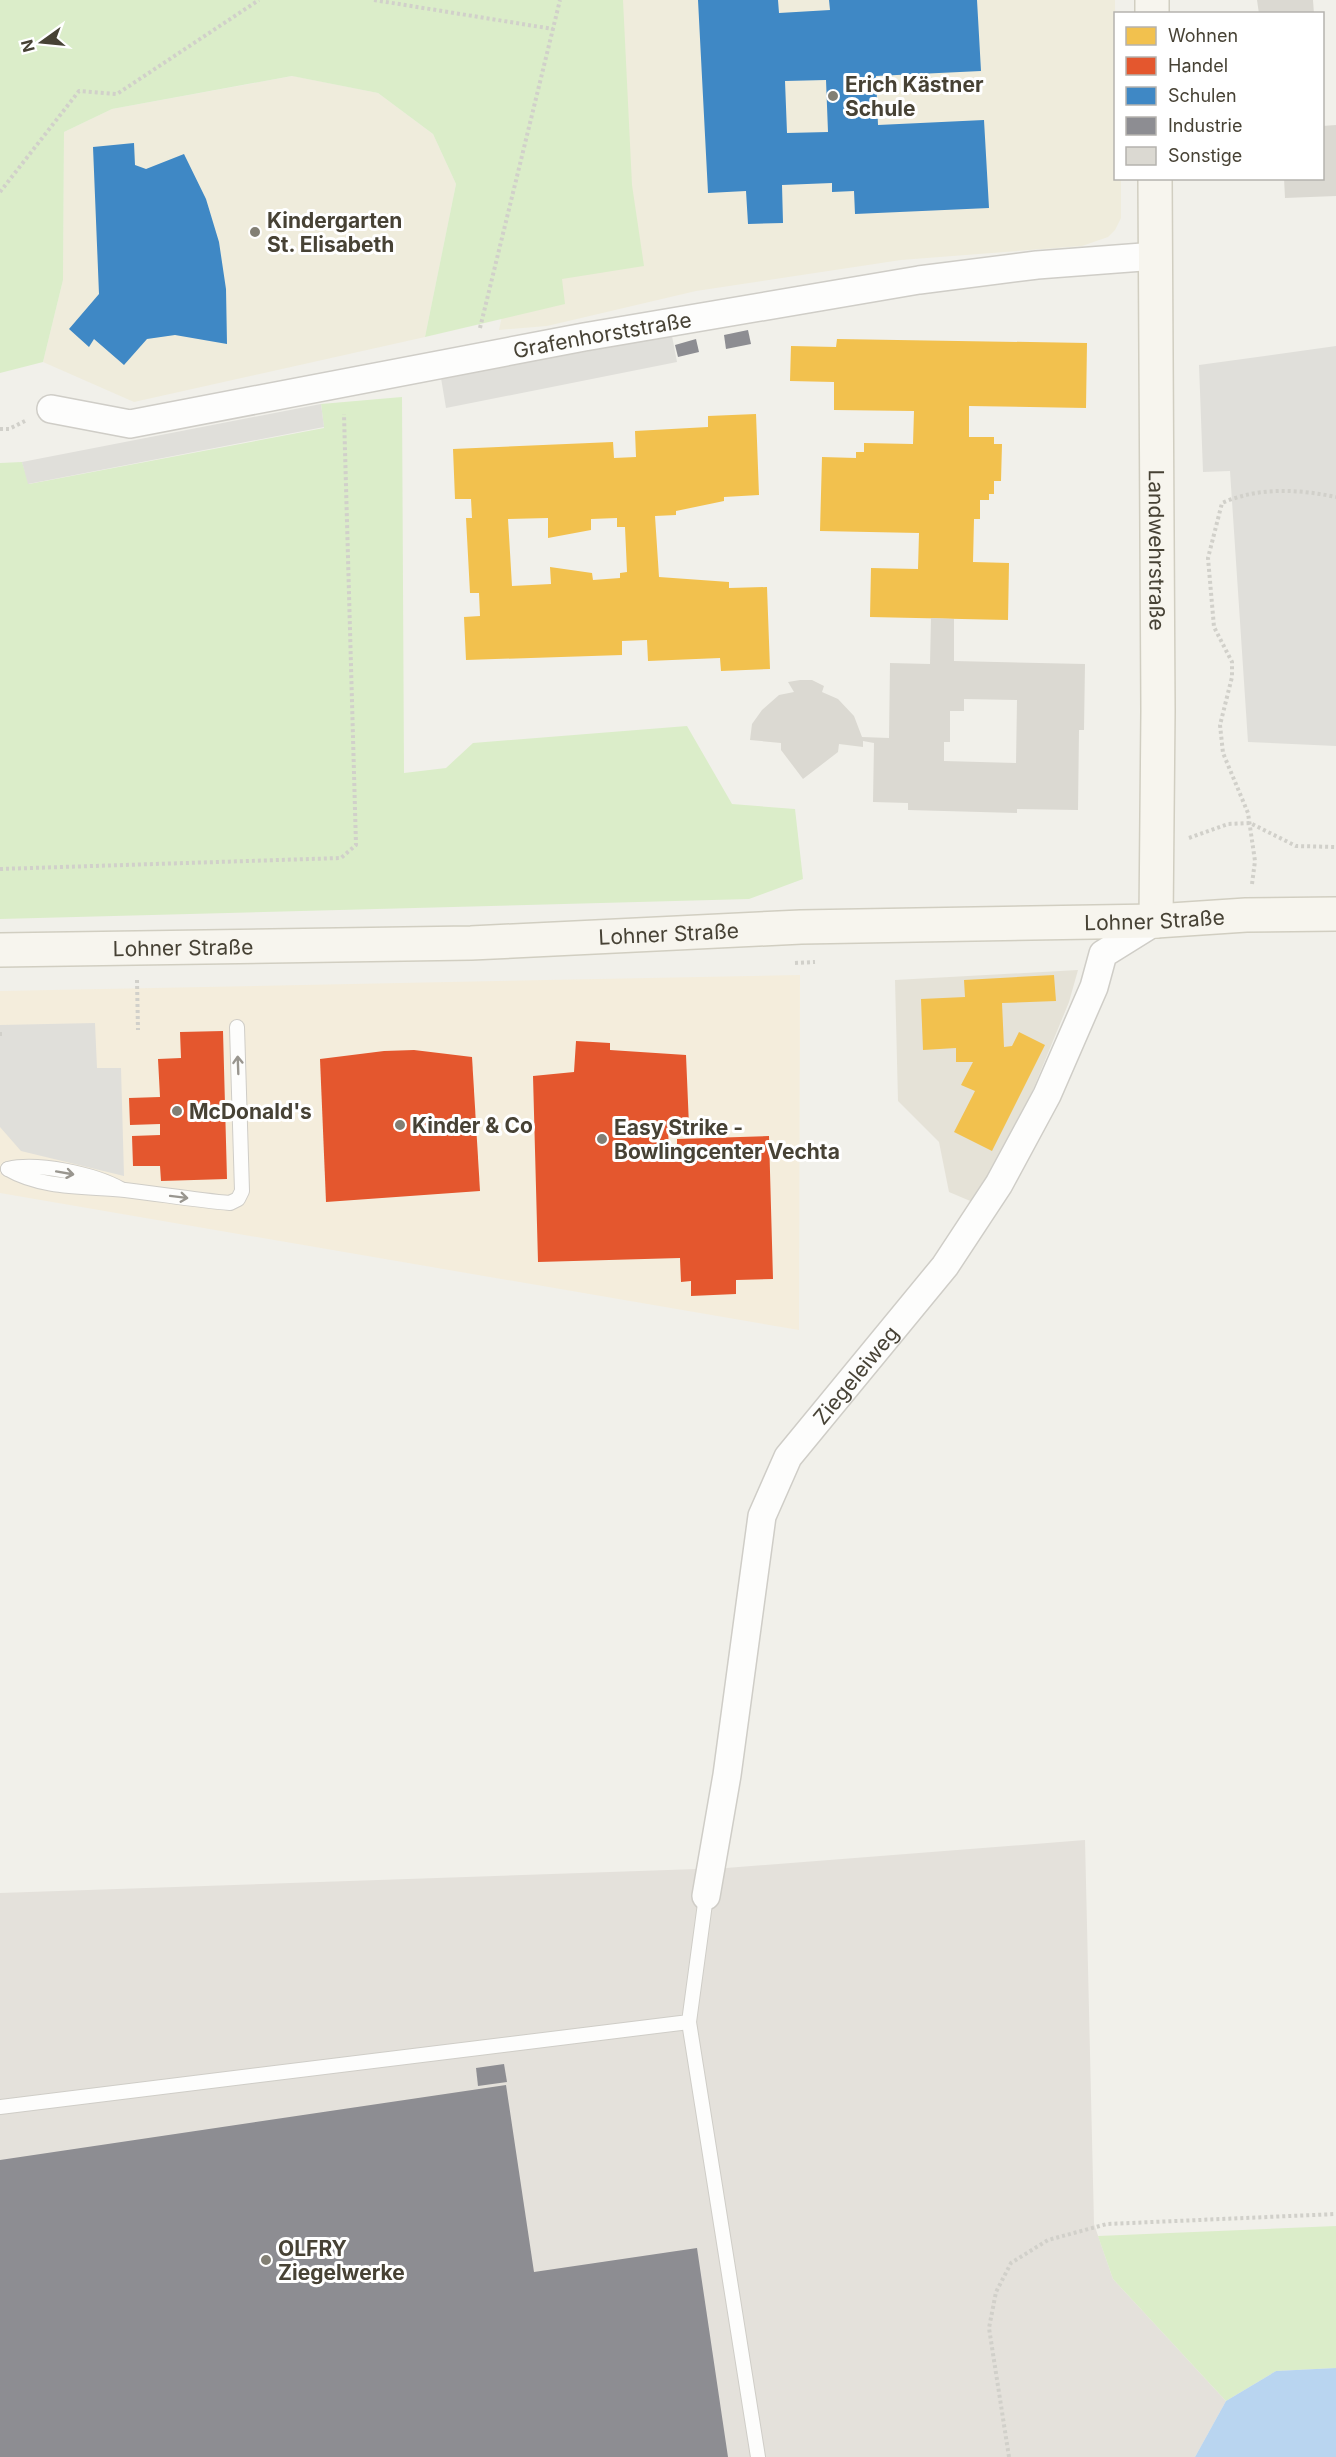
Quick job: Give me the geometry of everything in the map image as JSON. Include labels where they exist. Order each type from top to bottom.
[{"type":"main road","name":"Landwehrstraße","points":[[1155,180],[1156,921]]},
{"type":"main road","name":"Lohner Straße","points":[[0,950],[471,943],[801,927],[1156,921],[1246,915],[1336,914]]},
{"type":"street","name":"Grafenhorststraße","points":[[51,409],[130,424],[473,358],[919,280],[1037,265],[1156,256]]},
{"type":"street","name":"Ziegeleiweg","points":[[706,1896],[727,1775],[762,1516],[788,1457],[945,1266],[999,1184],[1047,1095],[1094,987],[1103,954],[1156,921]]},
{"type":"lane","points":[[8,1169],[23,1165],[102,1179],[121,1190],[216,1202],[230,1203],[238,1199],[242,1191],[237,1027]]},
{"type":"lane","points":[[706,1896],[689,2022],[758,2457]]},
{"type":"lane","points":[[0,2107],[689,2022]]},
{"type":"path","points":[[0,192],[79,91],[117,94],[258,0]]},
{"type":"path","points":[[374,0],[553,29]]},
{"type":"path","points":[[473,358],[560,0]]},
{"type":"path","points":[[0,869],[341,858],[356,845],[344,383]]},
{"type":"path","points":[[1246,915],[1255,861],[1250,823],[1223,753],[1220,725],[1232,677],[1232,662],[1214,627],[1208,558],[1222,503],[1239,495],[1301,490],[1336,497]]},
{"type":"path","points":[[1157,838],[1193,838],[1228,824],[1250,823],[1296,846],[1336,847]]},
{"type":"path","points":[[137,980],[138,1030]]},
{"type":"path","points":[[1009,2457],[989,2328],[996,2292],[1011,2263],[1048,2240],[1107,2224],[1336,2214]]},
{"type":"shaded area","name":"Erich Kästner Schule","points":[[571,0],[1115,0],[1114,180],[1121,180],[1121,218],[1115,230],[1108,237],[1082,246],[901,260],[696,291],[547,326],[499,330]]},
{"type":"shaded area","name":"Kindergarten St. Elisabeth","points":[[293,76],[378,93],[433,134],[456,184],[425,337],[134,402],[43,362],[63,280],[64,132],[112,109]]},
{"type":"shaded area","points":[[672,336],[677,362],[446,408],[441,378]]},
{"type":"shaded area","points":[[1336,346],[1336,746],[1248,742],[1230,471],[1203,472],[1199,365]]},
{"type":"shaded area","points":[[321,404],[324,427],[28,484],[22,462]]},
{"type":"shaded area","points":[[1078,970],[1069,1002],[1032,1092],[975,1203],[949,1192],[939,1142],[898,1101],[895,980]]},
{"type":"shaded area","points":[[800,975],[799,1330],[0,1193],[0,991]]},
{"type":"shaded area","points":[[95,1023],[97,1068],[121,1068],[124,1176],[21,1151],[0,1127],[0,1025]]},
{"type":"shaded area","points":[[1085,1840],[1094,2224],[1113,2279],[1226,2401],[1195,2457],[0,2457],[0,1893],[726,1868]]},
{"type":"green space","points":[[0,0],[623,0],[632,185],[644,266],[562,279],[565,304],[425,337],[456,184],[433,134],[378,93],[292,76],[112,109],[64,132],[63,280],[43,362],[0,373]]},
{"type":"green space","points":[[402,397],[404,773],[446,768],[473,743],[687,726],[732,804],[795,809],[803,879],[749,899],[0,919],[0,463],[22,462],[29,484],[324,428],[321,404]]},
{"type":"green space","points":[[1336,2226],[1336,2368],[1276,2371],[1226,2401],[1113,2279],[1098,2236]]},
{"type":"water","points":[[1336,2368],[1336,2457],[1195,2457],[1226,2401],[1276,2371]]},
{"type":"building: Wohnen","points":[[837,339],[1087,343],[1086,408],[969,406],[969,437],[994,437],[994,444],[1002,444],[1001,481],[994,481],[994,494],[989,494],[989,500],[980,500],[980,519],[974,519],[973,562],[1009,563],[1008,620],[870,617],[871,568],[918,569],[919,533],[820,531],[822,457],[856,458],[856,452],[864,452],[864,443],[913,444],[914,411],[834,410],[834,382],[790,381],[791,346],[836,347]]},
{"type":"building: Wohnen","points":[[756,414],[759,495],[724,497],[724,501],[676,511],[676,515],[655,516],[659,577],[729,582],[729,588],[767,587],[770,669],[721,671],[720,658],[648,661],[647,640],[622,641],[622,655],[466,660],[464,617],[480,616],[479,593],[470,593],[466,518],[472,518],[471,499],[455,499],[453,449],[613,442],[614,458],[636,457],[635,431],[708,427],[708,416]],"holes":[[[548,518],[548,538],[591,530],[591,519],[617,518],[617,527],[625,527],[627,572],[620,573],[620,578],[593,580],[592,573],[550,567],[551,584],[512,586],[508,519]]]},
{"type":"building: Wohnen","points":[[1054,975],[1056,1001],[1002,1003],[1004,1047],[1012,1046],[1019,1032],[1045,1045],[992,1151],[954,1132],[975,1091],[961,1085],[973,1062],[956,1062],[956,1048],[923,1050],[921,999],[965,997],[964,980]]},
{"type":"building: Handel","name":"McDonald's","points":[[223,1031],[227,1179],[161,1181],[160,1166],[133,1166],[132,1136],[160,1135],[160,1124],[130,1125],[129,1098],[160,1097],[158,1059],[181,1058],[180,1032]]},
{"type":"building: Handel","name":"Easy Strike - Bowlingcenter Vechta","points":[[576,1041],[610,1043],[610,1050],[686,1055],[689,1126],[668,1127],[669,1152],[677,1152],[677,1139],[769,1136],[773,1279],[736,1280],[736,1294],[691,1296],[691,1281],[681,1282],[680,1258],[538,1262],[533,1076],[574,1072]]},
{"type":"building: Handel","name":"Kinder & Co","points":[[414,1050],[472,1057],[480,1191],[326,1202],[320,1059],[384,1051]]},
{"type":"building: Schulen","points":[[698,0],[778,0],[779,13],[830,10],[829,0],[977,0],[981,71],[876,76],[878,125],[984,120],[989,208],[855,214],[854,191],[832,192],[832,183],[782,185],[783,223],[748,224],[746,191],[708,193]],"holes":[[[826,80],[828,132],[787,133],[785,81]]]},
{"type":"building: Schulen","points":[[134,143],[135,165],[146,169],[184,154],[206,199],[219,242],[226,289],[227,344],[175,335],[147,339],[124,365],[94,339],[89,347],[69,329],[99,294],[93,147]]},
{"type":"building: Industrie","points":[[748,330],[751,344],[726,349],[724,335]]},
{"type":"building: Industrie","points":[[696,339],[699,352],[678,357],[675,345]]},
{"type":"building: Industrie","points":[[504,2064],[507,2082],[478,2086],[476,2068]]},
{"type":"building: Industrie","name":"OLFRY Ziegelwerke","points":[[506,2085],[534,2272],[697,2248],[728,2457],[0,2457],[0,2160]]},
{"type":"building: Sonstige","points":[[1257,0],[1313,0],[1314,12],[1259,12]]},
{"type":"building: Sonstige","points":[[1336,125],[1336,196],[1285,198],[1284,180],[1324,180],[1324,126]]},
{"type":"building: Sonstige","points":[[931,618],[954,619],[954,661],[1085,664],[1084,730],[1079,730],[1078,810],[1017,809],[1017,813],[908,810],[908,803],[873,802],[874,743],[863,741],[863,747],[839,744],[838,752],[803,779],[781,750],[781,743],[750,740],[752,724],[762,710],[779,695],[794,692],[788,682],[800,680],[812,680],[824,686],[822,692],[838,699],[854,716],[862,737],[889,738],[890,663],[930,664]],"holes":[[[964,699],[1017,700],[1016,763],[944,761],[944,742],[950,742],[950,711],[964,711]]]},
{"type":"place","name":"Erich Kästner Schule","points":[[833,96]]},
{"type":"place","name":"Kindergarten St. Elisabeth","points":[[255,232]]},
{"type":"place","name":"McDonald's","points":[[177,1111]]},
{"type":"place","name":"Kinder & Co","points":[[400,1125]]},
{"type":"place","name":"Easy Strike - Bowlingcenter Vechta","points":[[602,1139]]},
{"type":"place","name":"OLFRY Ziegelwerke","points":[[266,2260]]}]
